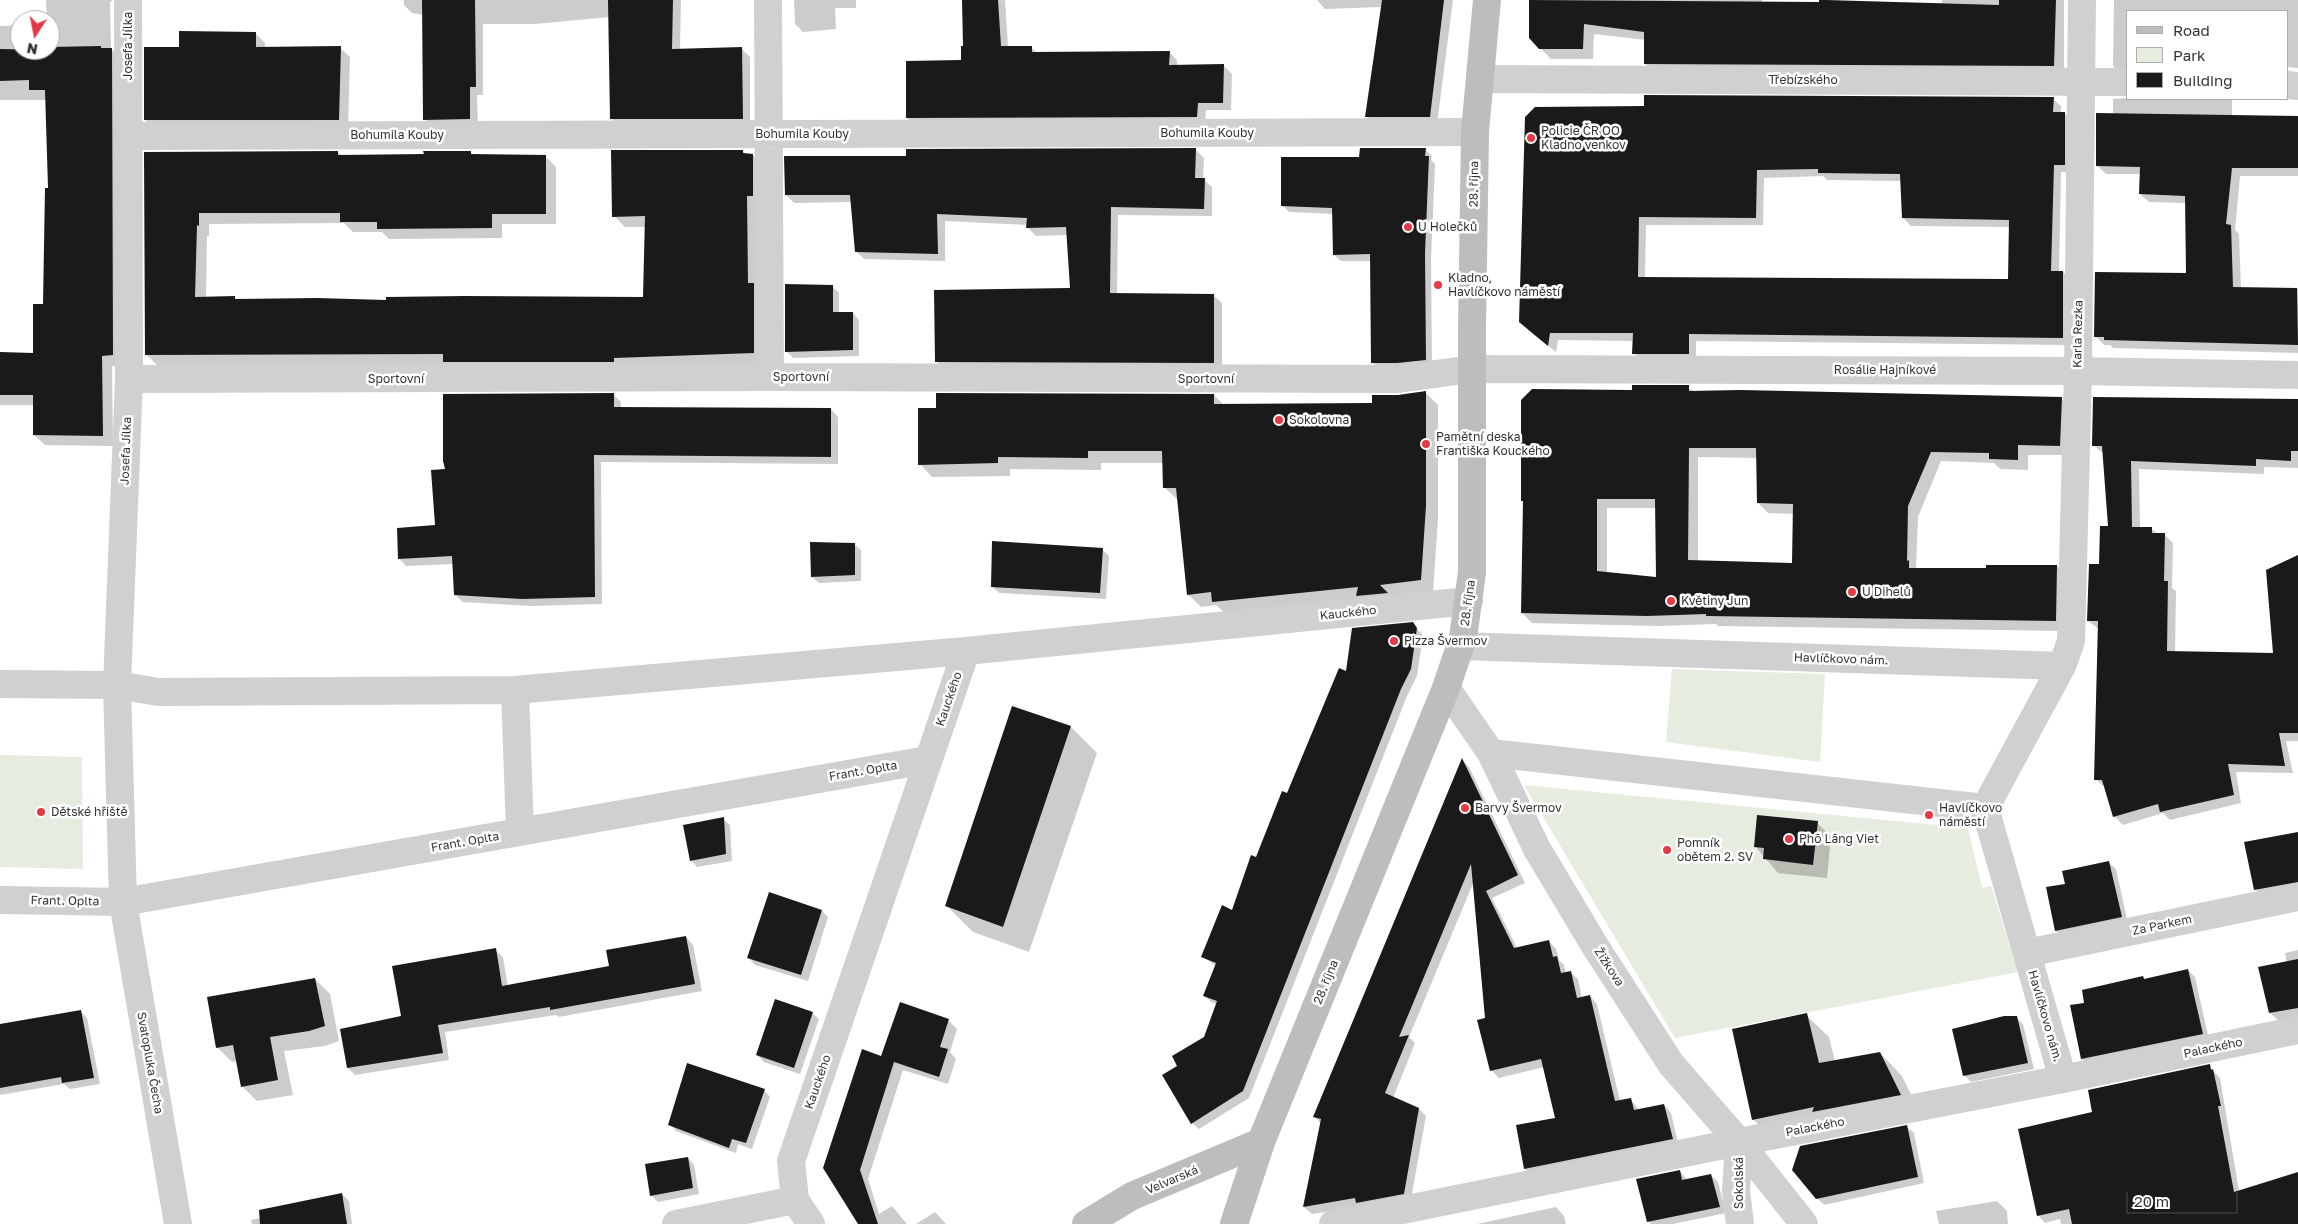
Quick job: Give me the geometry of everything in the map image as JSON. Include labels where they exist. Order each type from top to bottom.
[{"type":"main road","name":"28. října","points":[[1234,1224],[1261,1142],[1446,688],[1460,646],[1469,601],[1472,572],[1475,132],[1487,0]]},
{"type":"main road","name":"Velvarská","points":[[1086,1224],[1132,1196],[1261,1142]]},
{"type":"street","name":"Josefa Jílka","points":[[123,902],[117,685],[129,378],[128,0]]},
{"type":"street","points":[[768,0],[770,377]]},
{"type":"street","name":"Karla Rezka","points":[[2062,666],[2071,641],[2078,371],[2082,0]]},
{"type":"street","name":"Třebízského","points":[[1480,79],[2126,82]]},
{"type":"street","name":"Bohumila Kouby","points":[[128,136],[1475,132]]},
{"type":"street","name":"Rosálie Hajníkové","points":[[1472,369],[2078,371],[2298,374]]},
{"type":"street","name":"Sportovní","points":[[129,378],[770,377],[1398,379],[1472,369]]},
{"type":"street","name":"Kauckého","points":[[811,1224],[795,1200],[791,1161],[927,760],[966,651],[1469,601]]},
{"type":"street","name":"Havlíčkovo nám.","points":[[1460,646],[2062,666]]},
{"type":"street","points":[[0,684],[117,685],[158,692],[515,690],[966,651]]},
{"type":"street","points":[[1491,753],[1985,808],[2062,666]]},
{"type":"street","name":"Žižkova","points":[[1446,688],[1491,753],[1537,849],[1606,963],[1671,1064],[1739,1142],[1804,1224]]},
{"type":"street","points":[[515,690],[520,832]]},
{"type":"street","name":"Frant. Oplta","points":[[0,900],[123,902],[927,760]]},
{"type":"street","name":"Havlíčkovo nám.","points":[[1985,808],[2063,1079]]},
{"type":"street","name":"Za Parkem","points":[[2027,953],[2298,897]]},
{"type":"street","name":"Svatopluka Čecha","points":[[123,902],[178,1224]]},
{"type":"street","name":"Palackého","points":[[1333,1224],[2063,1079],[2298,1030]]},
{"type":"street","name":"Sokolská","points":[[1739,1142],[1736,1191],[1740,1224]]},
{"type":"street","points":[[676,1224],[795,1200]]},
{"type":"green space","points":[[1672,669],[1825,674],[1820,762],[1666,742]]},
{"type":"green space","name":"Dětské hřiště","points":[[0,755],[82,757],[83,869],[0,867]]},
{"type":"green space","points":[[1524,785],[1968,828],[1982,888],[1991,886],[2018,972],[1675,1038]]},
{"type":"building","points":[[422,0],[475,0],[476,87],[470,87],[470,119],[423,120]]},
{"type":"building","points":[[608,0],[673,0],[672,49],[742,47],[743,119],[610,119]]},
{"type":"building","points":[[962,0],[998,0],[1001,46],[1032,46],[1032,52],[1170,51],[1169,65],[1224,64],[1223,103],[1198,103],[1197,117],[906,118],[906,61],[961,60],[961,46],[963,46]]},
{"type":"building","points":[[1382,0],[1444,0],[1430,117],[1365,117]]},
{"type":"building","points":[[1529,0],[1819,2],[1819,0],[1826,0],[1999,5],[1999,0],[2056,0],[2054,66],[1644,64],[1644,32],[1584,24],[1583,49],[1539,49],[1529,38]]},
{"type":"building","points":[[179,31],[256,32],[256,47],[341,46],[339,120],[144,120],[144,47],[179,47]]},
{"type":"building","points":[[101,46],[101,48],[112,48],[113,355],[102,356],[103,436],[33,435],[33,395],[0,395],[0,352],[33,353],[33,304],[43,304],[45,188],[48,188],[45,90],[29,90],[29,80],[0,81],[0,49],[10,49],[10,60],[60,60],[60,47]]},
{"type":"building","points":[[1644,95],[2054,97],[2053,112],[2065,112],[2065,165],[2054,165],[2051,271],[2063,271],[2063,338],[1689,334],[1689,354],[1632,354],[1633,333],[1550,333],[1548,346],[1519,322],[1525,117],[1535,107],[1644,106]],"holes":[[[1818,169],[1818,173],[1900,174],[1902,218],[2009,220],[2008,279],[1638,277],[1639,217],[1756,218],[1757,170]]]},
{"type":"building","points":[[2096,113],[2298,116],[2298,168],[2232,168],[2226,224],[2231,225],[2233,287],[2297,288],[2298,345],[2104,340],[2104,337],[2094,337],[2095,272],[2186,273],[2185,196],[2139,194],[2140,167],[2096,166]]},
{"type":"building","points":[[1196,148],[1195,178],[1205,178],[1204,209],[1111,207],[1110,293],[1214,294],[1214,363],[935,362],[934,290],[1070,288],[1066,227],[1026,228],[1027,218],[937,214],[938,254],[855,252],[850,195],[785,195],[784,156],[906,156],[906,149]]},
{"type":"building","points":[[1360,148],[1426,148],[1425,156],[1429,156],[1425,253],[1426,360],[1371,363],[1370,254],[1333,255],[1332,208],[1281,206],[1281,157],[1359,157]]},
{"type":"building","points":[[611,150],[743,150],[743,153],[753,154],[753,196],[747,196],[748,283],[754,283],[754,353],[614,358],[614,362],[443,362],[443,354],[145,355],[144,152],[338,151],[338,155],[424,154],[423,151],[471,151],[471,154],[546,155],[546,214],[492,214],[492,228],[377,229],[377,222],[340,222],[340,213],[199,213],[195,297],[235,296],[235,299],[317,298],[386,300],[386,297],[465,296],[643,297],[645,216],[612,217]]},
{"type":"building","points":[[785,284],[833,285],[833,312],[853,312],[853,350],[785,352]]},
{"type":"building","points":[[1632,385],[1689,385],[1689,391],[1741,390],[2062,397],[2060,446],[2018,445],[2018,460],[1989,459],[1989,453],[1931,452],[1908,506],[1907,561],[1909,560],[1909,568],[1986,568],[1986,565],[2057,565],[2056,621],[1706,616],[1706,614],[1647,616],[1521,613],[1523,501],[1521,501],[1521,400],[1532,389],[1632,390]],"holes":[[[1689,448],[1756,448],[1757,503],[1793,504],[1792,563],[1688,560]],[[1597,499],[1655,499],[1656,577],[1597,571]]]},
{"type":"building","points":[[1426,391],[1426,506],[1421,580],[1380,585],[1388,593],[1356,596],[1358,587],[1212,602],[1211,592],[1187,595],[1176,488],[1163,488],[1162,451],[1088,451],[1088,458],[998,457],[998,463],[918,465],[918,408],[936,408],[936,393],[1214,394],[1214,404],[1372,403],[1372,395],[1398,395]]},
{"type":"building","points":[[614,393],[614,407],[831,408],[831,457],[594,455],[595,597],[522,599],[454,595],[452,556],[398,559],[397,528],[435,525],[431,470],[445,469],[443,461],[443,394]]},
{"type":"building","points":[[2093,397],[2298,399],[2298,451],[2291,451],[2291,461],[2256,459],[2256,466],[2131,461],[2132,527],[2152,527],[2152,533],[2165,533],[2164,581],[2168,581],[2167,651],[2273,653],[2266,570],[2298,555],[2298,733],[2279,733],[2285,766],[2228,764],[2234,795],[2160,812],[2158,804],[2113,817],[2102,780],[2094,780],[2098,621],[2087,621],[2089,564],[2099,564],[2100,526],[2108,526],[2102,446],[2092,446]]},
{"type":"building","points":[[992,541],[1103,548],[1100,593],[991,587]]},
{"type":"building","points":[[810,542],[855,543],[855,575],[811,577]]},
{"type":"building","points":[[1413,622],[1417,628],[1411,669],[1401,689],[1243,1091],[1191,1124],[1162,1075],[1177,1066],[1172,1056],[1204,1037],[1217,1001],[1203,996],[1216,963],[1201,957],[1222,905],[1232,910],[1251,855],[1256,857],[1282,791],[1287,793],[1339,668],[1346,671],[1352,628]]},
{"type":"building","points":[[1012,706],[1071,726],[1003,927],[945,906]]},
{"type":"building","points":[[1462,758],[1518,875],[1486,891],[1514,948],[1549,940],[1553,957],[1557,956],[1561,973],[1571,971],[1577,998],[1590,995],[1615,1101],[1631,1098],[1634,1110],[1664,1104],[1673,1139],[1524,1169],[1516,1125],[1555,1118],[1541,1059],[1490,1071],[1477,1020],[1485,1018],[1471,864],[1399,1037],[1409,1035],[1385,1093],[1419,1108],[1404,1194],[1356,1203],[1355,1198],[1303,1207],[1321,1119],[1313,1117]]},
{"type":"building","points":[[1757,815],[1818,821],[1813,865],[1763,859],[1764,848],[1754,847]]},
{"type":"building","points":[[724,817],[726,854],[690,861],[683,825]]},
{"type":"building","points":[[2298,832],[2298,882],[2254,890],[2244,842]]},
{"type":"building","points":[[2109,861],[2122,917],[2055,931],[2046,887],[2065,884],[2062,871]]},
{"type":"building","points":[[769,892],[822,910],[801,975],[747,958]]},
{"type":"building","points":[[686,936],[695,984],[550,1010],[550,1007],[438,1025],[443,1053],[347,1068],[340,1029],[401,1016],[392,966],[496,948],[502,986],[609,966],[606,950]]},
{"type":"building","points":[[2298,959],[2298,1008],[2269,1013],[2258,967]]},
{"type":"building","points":[[2188,969],[2203,1034],[2081,1059],[2070,1005],[2084,1003],[2082,990],[2143,976],[2144,979]]},
{"type":"building","points":[[315,978],[325,1026],[309,1031],[270,1037],[278,1080],[241,1087],[233,1045],[216,1048],[207,997]]},
{"type":"building","points":[[775,999],[813,1012],[794,1068],[756,1055]]},
{"type":"building","points":[[900,1002],[949,1019],[940,1047],[948,1049],[939,1077],[894,1062],[860,1170],[878,1224],[858,1224],[823,1168],[862,1049],[881,1056]]},
{"type":"building","points":[[81,1010],[94,1078],[62,1083],[61,1077],[0,1088],[0,1024]]},
{"type":"building","points":[[1807,1013],[1819,1063],[1880,1052],[1901,1095],[1812,1112],[1814,1107],[1752,1120],[1732,1029]]},
{"type":"building","points":[[2004,1016],[2017,1016],[2028,1063],[1963,1076],[1952,1029]]},
{"type":"building","points":[[687,1063],[765,1089],[746,1143],[732,1139],[729,1148],[668,1125]]},
{"type":"building","points":[[2210,1064],[2211,1070],[2213,1069],[2221,1106],[2218,1106],[2234,1192],[2298,1172],[2298,1224],[2072,1224],[2069,1209],[2037,1216],[2018,1129],[2092,1112],[2088,1090]]},
{"type":"building","points":[[1907,1125],[1918,1177],[1816,1199],[1792,1170],[1800,1146]]},
{"type":"building","points":[[688,1157],[693,1188],[650,1196],[645,1164]]},
{"type":"building","points":[[1680,1170],[1682,1180],[1711,1174],[1720,1207],[1647,1222],[1636,1179]]},
{"type":"building","points":[[342,1193],[347,1224],[260,1224],[259,1210]]},
{"type":"place","name":"Policie ČR OO Kladno venkov","points":[[1531,138]]},
{"type":"place","name":"U Holečků","points":[[1408,227]]},
{"type":"place","name":"Kladno, Havlíčkovo náměstí","points":[[1438,285]]},
{"type":"place","name":"Sokolovna","points":[[1279,420]]},
{"type":"place","name":"Pamětní deska Františka Kouckého","points":[[1426,444]]},
{"type":"place","name":"U Dihelů","points":[[1852,592]]},
{"type":"place","name":"Květiny Jun","points":[[1671,601]]},
{"type":"place","name":"Pizza Švermov","points":[[1394,641]]},
{"type":"place","name":"Barvy Švermov","points":[[1465,808]]},
{"type":"place","name":"Dětské hřiště","points":[[41,812]]},
{"type":"place","name":"Havlíčkovo náměstí","points":[[1929,815]]},
{"type":"place","name":"Phõ Lãng Viet","points":[[1789,839]]},
{"type":"place","name":"Pomník obětem 2. SV","points":[[1667,850]]}]
